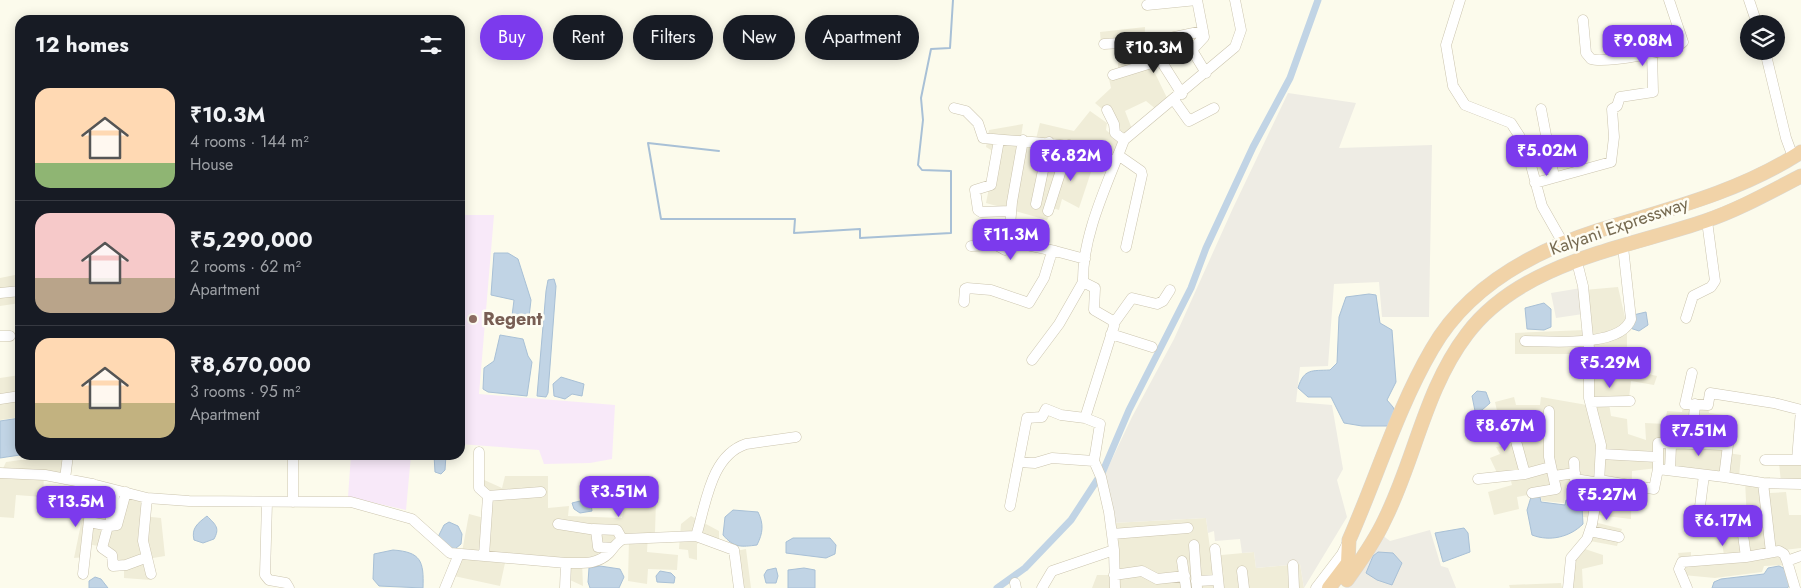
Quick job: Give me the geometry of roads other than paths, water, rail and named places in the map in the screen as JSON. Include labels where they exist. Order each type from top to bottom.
[{"type":"highway","name":"Kalyani Expressway","points":[[1349,540],[1406,404],[1432,349],[1472,299],[1507,271],[1563,243],[1726,189],[1797,155]]},
{"type":"highway","name":"Kalyani Expressway","points":[[1345,585],[1370,548],[1386,519],[1424,413],[1467,334],[1491,309],[1522,285],[1576,262],[1708,220],[1801,176]]},
{"type":"highway","points":[[1329,588],[1348,563],[1349,540]]},
{"type":"street","points":[[1147,5],[1197,0],[1204,37],[1192,50],[1206,73]]},
{"type":"street","points":[[1032,360],[1059,324],[1083,282],[1097,207],[1124,140],[1206,73],[1238,42],[1241,30],[1235,0]]},
{"type":"street","points":[[1460,0],[1446,45],[1453,86],[1465,105],[1511,123],[1525,148],[1542,206],[1563,243]]},
{"type":"street","points":[[1583,20],[1586,53],[1591,59],[1652,52],[1679,46],[1683,42],[1669,0]]},
{"type":"street","points":[[1748,0],[1754,15]]},
{"type":"street","points":[[1104,44],[1156,41],[1203,31]]},
{"type":"street","points":[[1156,41],[1161,60],[1189,121],[1214,108]]},
{"type":"street","points":[[1535,183],[1611,162],[1614,137],[1612,109],[1617,106],[1620,97],[1653,92],[1652,52]]},
{"type":"street","points":[[1113,75],[1161,60]]},
{"type":"street","points":[[1767,60],[1786,138],[1797,155]]},
{"type":"street","points":[[954,108],[966,111],[978,123],[982,138],[1069,145],[1117,158],[1141,171],[1142,175],[1126,246]]},
{"type":"street","points":[[1541,109],[1554,177]]},
{"type":"street","points":[[1107,110],[1114,124],[1115,133],[1124,140]]},
{"type":"street","points":[[999,140],[991,185],[975,190],[978,210],[981,212],[1011,210]]},
{"type":"street","points":[[1008,249],[1011,210],[1022,140]]},
{"type":"street","points":[[1036,204],[1049,142]]},
{"type":"street","points":[[1048,211],[1069,145]]},
{"type":"street","points":[[1686,318],[1693,296],[1711,287],[1715,281],[1708,220]]},
{"type":"street","points":[[971,246],[996,245],[1004,250],[1017,243],[1086,259]]},
{"type":"street","points":[[1525,341],[1589,341],[1613,335],[1631,322],[1623,247]]},
{"type":"street","points":[[964,302],[965,289],[967,288],[991,290],[1025,303],[1030,302],[1044,278],[1051,255],[1055,251]]},
{"type":"street","points":[[1568,588],[1571,558],[1587,539],[1590,531],[1599,482],[1601,454],[1601,445],[1590,402],[1589,341],[1583,286],[1576,262]]},
{"type":"street","points":[[1083,282],[1096,288],[1094,310],[1114,323]]},
{"type":"street","points":[[1085,418],[1114,323],[1132,298],[1157,304],[1162,301],[1170,290]]},
{"type":"street","points":[[0,293],[15,292]]},
{"type":"street","points":[[1111,334],[1152,347]]},
{"type":"street","points":[[1692,373],[1685,404],[1708,405],[1710,393],[1774,403],[1801,410],[1799,460],[1765,460]]},
{"type":"street","points":[[0,399],[15,397]]},
{"type":"street","points":[[1590,402],[1630,401]]},
{"type":"street","points":[[1692,444],[1695,404]]},
{"type":"street","points":[[1010,506],[1028,417],[1042,417],[1046,409],[1061,415],[1085,418],[1100,424],[1097,469],[1112,534],[1115,588]]},
{"type":"street","points":[[1532,493],[1555,490],[1552,471],[1549,411]]},
{"type":"street","points":[[1511,423],[1525,474]]},
{"type":"street","points":[[696,536],[717,471],[724,458],[738,447],[746,444],[796,437]]},
{"type":"street","points":[[1478,479],[1574,467],[1575,480],[1654,489],[1658,469],[1658,443],[1728,445],[1724,477]]},
{"type":"street","points":[[1670,470],[1671,444]]},
{"type":"street","points":[[479,452],[479,488],[488,496],[541,492]]},
{"type":"street","points":[[1601,454],[1657,457]]},
{"type":"street","points":[[1019,462],[1035,463],[1052,458],[1097,469]]},
{"type":"street","points":[[65,479],[67,460]]},
{"type":"street","points":[[293,460],[293,502]]},
{"type":"street","points":[[1658,469],[1763,483],[1801,484]]},
{"type":"street","points":[[0,473],[45,475],[93,484],[147,498],[267,502],[351,502],[397,513],[416,522],[444,549],[459,554],[566,563],[595,562],[602,559],[622,539],[696,536],[734,550],[738,588]]},
{"type":"street","points":[[1697,530],[1704,474]]},
{"type":"street","points":[[1763,483],[1771,552]]},
{"type":"street","points":[[83,574],[93,484]]},
{"type":"street","points":[[89,522],[109,526],[119,523],[120,491]]},
{"type":"street","points":[[484,556],[488,496]]},
{"type":"street","points":[[147,498],[143,541],[145,558],[151,574]]},
{"type":"street","points":[[267,502],[265,575],[269,580],[286,583],[290,588]]},
{"type":"street","points":[[1741,520],[1746,557]]},
{"type":"street","points":[[558,524],[617,530],[622,539]]},
{"type":"street","points":[[109,526],[102,548],[112,555],[114,567],[145,558]]},
{"type":"street","points":[[1112,534],[1188,528]]},
{"type":"street","points":[[593,529],[597,533],[598,547],[613,548]]},
{"type":"street","points":[[1590,531],[1619,537]]},
{"type":"street","name":"Kalyani Expressway","points":[[1316,588],[1342,554],[1349,540]]},
{"type":"street","points":[[1194,545],[1197,584],[1219,584],[1216,549]]},
{"type":"street","points":[[1042,588],[1052,571],[1114,550]]},
{"type":"street","points":[[1686,588],[1679,569],[1682,562],[1746,557],[1771,552],[1782,552],[1796,588]]},
{"type":"street","points":[[445,588],[459,554]]},
{"type":"street","points":[[1787,561],[1801,556]]},
{"type":"street","points":[[1182,561],[1186,588]]},
{"type":"street","points":[[565,588],[566,563]]},
{"type":"street","points":[[1293,565],[1294,588]]},
{"type":"street","points":[[1114,575],[1142,570],[1153,578],[1184,576]]},
{"type":"street","points":[[1242,571],[1244,588]]},
{"type":"water","points":[[494,253],[508,253],[518,259],[531,300],[529,317],[512,316],[514,300],[491,295]]},
{"type":"water","points":[[554,279],[556,286],[548,393],[546,397],[537,396],[546,291],[548,280]]},
{"type":"water","points":[[1376,295],[1380,323],[1392,330],[1396,382],[1387,400],[1393,407],[1397,417],[1393,426],[1362,426],[1344,423],[1331,397],[1308,397],[1298,388],[1306,374],[1314,371],[1330,370],[1337,363],[1339,317],[1346,297]]},
{"type":"water","points":[[1544,303],[1551,309],[1551,327],[1544,330],[1527,329],[1525,308]]},
{"type":"water","points":[[1646,312],[1648,325],[1639,331],[1630,328],[1629,316]]},
{"type":"water","points":[[500,335],[523,339],[528,356],[532,362],[527,396],[488,392],[483,389],[484,368],[494,361]]},
{"type":"water","points":[[561,377],[584,384],[582,396],[572,394],[565,399],[554,396],[553,384]]},
{"type":"water","points":[[1477,391],[1486,392],[1490,403],[1482,410],[1475,411],[1472,396]]},
{"type":"water","points":[[15,419],[15,456],[0,458],[0,421]]},
{"type":"water","points":[[434,460],[446,460],[445,470],[441,474],[435,472]]},
{"type":"water","points":[[1531,497],[1540,497],[1541,502],[1565,505],[1566,500],[1582,506],[1583,524],[1572,532],[1559,537],[1546,538],[1532,535],[1527,510]]},
{"type":"water","points":[[584,500],[591,503],[592,511],[580,513],[574,509],[572,503]]},
{"type":"water","points":[[733,510],[758,512],[762,528],[757,545],[738,546],[723,535],[725,517]]},
{"type":"water","points":[[207,516],[217,529],[214,539],[203,543],[194,540],[194,529]]},
{"type":"water","points":[[449,522],[458,526],[462,534],[461,544],[455,549],[445,547],[438,537],[444,525]]},
{"type":"water","points":[[1464,528],[1468,533],[1470,552],[1443,562],[1435,533]]},
{"type":"water","points":[[793,538],[830,538],[836,545],[835,554],[826,558],[786,553],[786,542]]},
{"type":"water","points":[[393,550],[410,553],[419,560],[423,571],[423,588],[379,586],[373,579],[374,554]]},
{"type":"water","points":[[1378,552],[1393,553],[1402,563],[1392,585],[1377,580],[1366,573],[1373,556]]},
{"type":"water","points":[[600,566],[620,569],[624,577],[619,588],[590,588],[588,582],[589,568]]},
{"type":"water","points":[[1779,566],[1792,572],[1791,585],[1787,588],[1712,588],[1714,582],[1721,579],[1764,574],[1768,568]]},
{"type":"water","points":[[776,568],[778,576],[776,583],[766,583],[764,575],[767,570]]},
{"type":"water","points":[[804,568],[815,570],[815,588],[788,588],[788,570]]},
{"type":"water","points":[[660,571],[671,573],[675,577],[674,583],[657,582],[656,576]]},
{"type":"water","points":[[95,577],[101,579],[108,588],[89,588],[89,581]]},
{"type":"waterway","points":[[719,151],[648,143],[661,219],[795,219],[794,233],[860,229],[860,238],[951,233],[951,171],[922,170],[918,165],[923,120],[921,98],[931,49],[950,48],[953,0]]},
{"type":"waterway","points":[[997,588],[1025,568],[1071,520],[1103,471],[1129,410],[1191,288],[1206,248],[1253,147],[1290,78],[1318,0]]},
{"type":"place","name":"Regent","points":[[473,319]]}]
